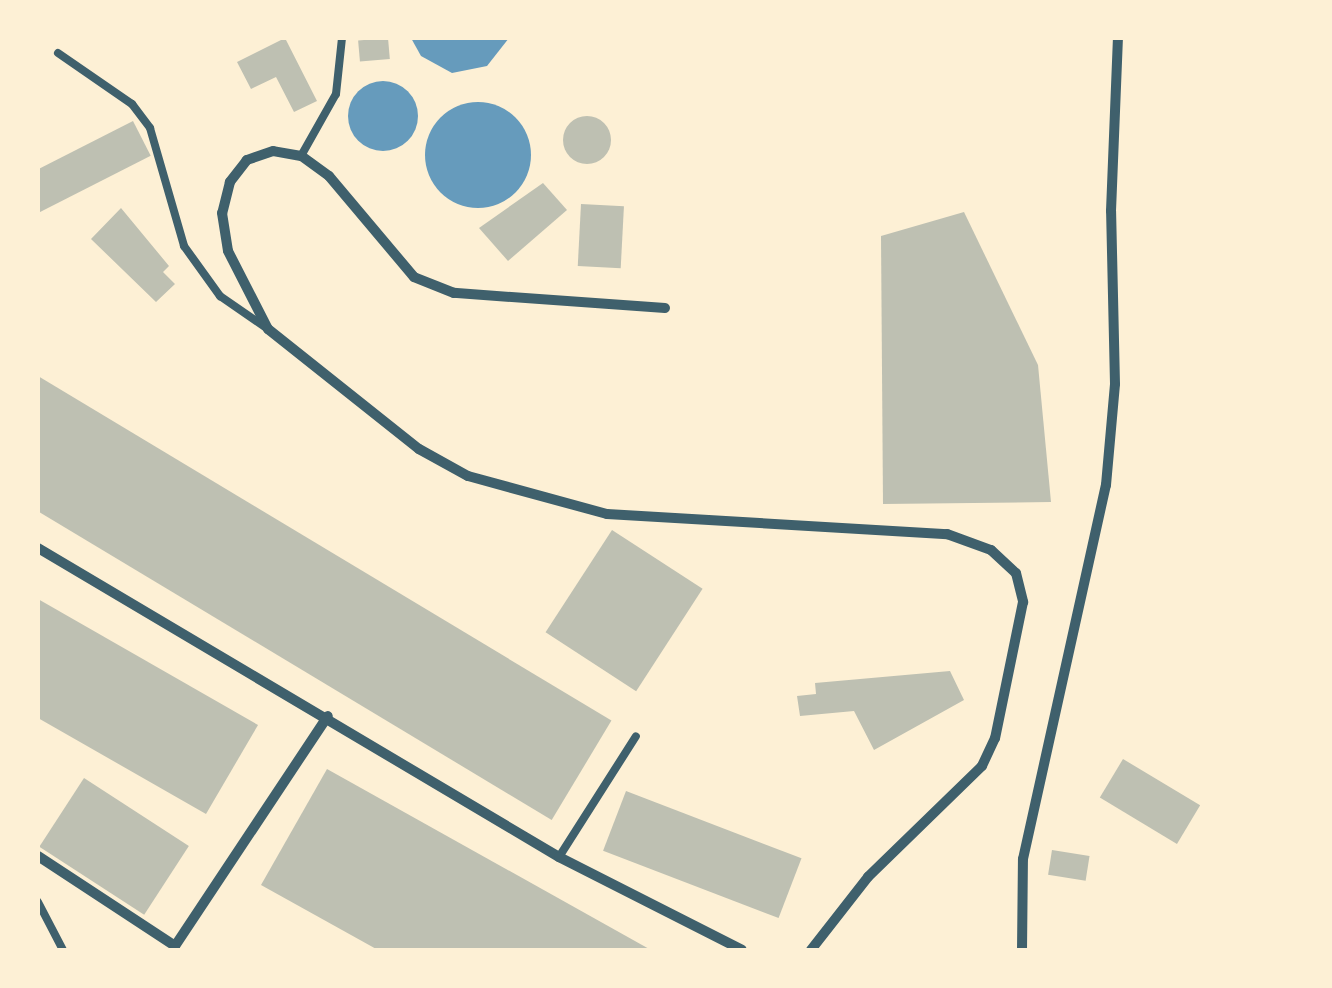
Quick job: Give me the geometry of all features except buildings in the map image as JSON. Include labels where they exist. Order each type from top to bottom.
[{"type":"street","points":[[1022,950],[1022,859],[1106,485],[1115,384],[1111,211],[1118,38]]},
{"type":"street","points":[[666,308],[454,293],[414,277],[329,176],[301,156],[273,151],[247,160],[230,182],[222,213],[228,251],[268,330],[419,449],[468,476],[608,514],[947,534],[991,550],[1016,573],[1022,602],[995,738],[982,766],[868,877],[812,950]]},
{"type":"street","points":[[38,548],[328,716],[559,857],[742,950]]},
{"type":"street","points":[[38,856],[175,946],[328,716]]},
{"type":"lane","points":[[301,156],[336,94],[342,38]]},
{"type":"lane","points":[[58,53],[132,104],[161,155],[184,246],[199,273],[268,330]]},
{"type":"lane","points":[[559,857],[636,736]]},
{"type":"lane","points":[[38,902],[62,950]]},
{"type":"water","points":[[411,38],[509,38],[487,66],[452,73],[421,56]]},
{"type":"water","points":[[383,81],[408,91],[418,116],[408,141],[383,151],[358,141],[348,116],[358,91]]},
{"type":"water","points":[[478,102],[498,106],[516,117],[527,135],[531,155],[527,175],[516,193],[498,204],[478,208],[458,204],[440,193],[429,175],[425,155],[429,135],[440,117],[458,106]]}]
